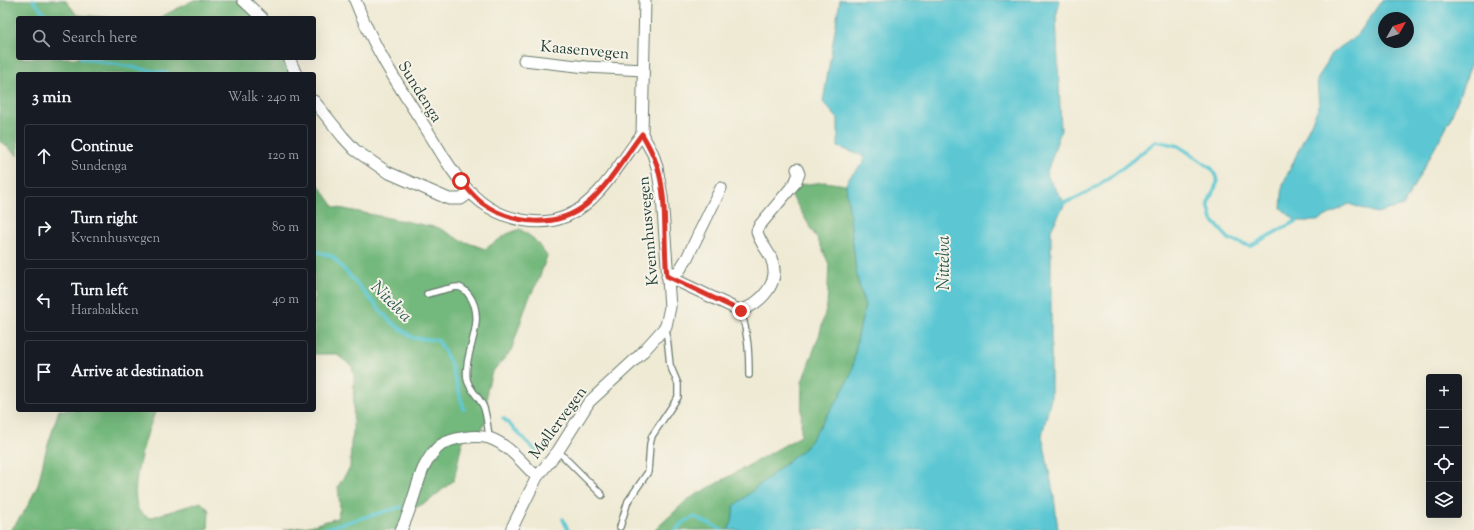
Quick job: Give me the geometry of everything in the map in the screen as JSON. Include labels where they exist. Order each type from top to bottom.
[{"type":"street","points":[[243,0],[260,16]]},
{"type":"street","name":"Sundenga","points":[[355,0],[373,43],[387,68],[450,167],[471,192],[482,202],[507,216],[536,222],[558,219],[578,210],[594,196],[642,134]]},
{"type":"street","points":[[642,134],[645,0]]},
{"type":"street","points":[[290,60],[295,72]]},
{"type":"street","name":"Kaasenvegen","points":[[524,60],[586,67],[644,70]]},
{"type":"street","points":[[316,103],[343,137],[356,150],[387,172],[449,199],[461,199],[471,192]]},
{"type":"street","name":"Kvennhusvegen","points":[[642,134],[653,154],[657,166],[662,196],[670,307],[666,326]]},
{"type":"street","points":[[667,276],[741,311],[752,306],[764,297],[771,285],[773,265],[757,231],[760,224],[795,183],[799,174],[797,169]]},
{"type":"street","points":[[667,276],[679,270],[687,258],[721,188]]},
{"type":"street","name":"Møllervegen","points":[[511,530],[537,477],[558,451],[592,398],[640,355],[666,326]]},
{"type":"street","name":"Møllervegen","points":[[401,530],[423,469],[432,454],[441,445],[453,440],[473,437],[489,438],[507,448],[537,477]]},
{"type":"lane","points":[[427,294],[457,287],[463,288],[472,298],[476,316],[476,326],[467,367],[467,378],[472,391],[484,408],[489,438]]},
{"type":"lane","points":[[741,311],[747,330],[750,347],[749,375]]},
{"type":"lane","points":[[620,527],[628,501],[648,472],[652,436],[678,396],[678,384],[670,365],[666,326]]},
{"type":"lane","points":[[558,451],[602,495]]},
{"type":"green space","points":[[0,0],[65,0],[77,15],[90,16],[16,16],[16,60],[294,60],[298,72],[16,72],[16,154],[0,141]]},
{"type":"green space","points":[[194,0],[247,0],[264,16],[163,16]]},
{"type":"green space","points":[[316,181],[334,207],[439,228],[460,240],[485,249],[507,234],[520,229],[534,239],[547,256],[538,281],[528,300],[511,351],[492,372],[487,390],[487,418],[481,431],[463,438],[454,480],[430,500],[408,512],[398,530],[283,530],[310,526],[337,518],[340,508],[338,486],[350,468],[351,442],[353,435],[354,378],[352,366],[336,354],[316,354]]},
{"type":"green space","points":[[825,182],[846,185],[857,277],[865,306],[852,372],[839,398],[806,447],[734,506],[732,522],[728,530],[655,530],[687,500],[801,436],[802,382],[820,333],[827,305],[829,264],[819,242],[789,191],[799,185]]},
{"type":"green space","points":[[58,412],[155,412],[144,446],[135,492],[137,504],[141,513],[149,518],[201,502],[209,510],[208,530],[11,530],[26,509],[38,485],[45,454]]},
{"type":"water","name":"Nittelva","points":[[840,0],[1060,0],[1056,17],[1061,130],[1046,175],[1065,203],[1051,230],[1051,398],[1042,435],[1054,497],[1058,530],[728,530],[732,522],[734,506],[806,447],[839,398],[852,372],[865,306],[857,277],[846,185],[848,179],[864,162],[863,156],[838,147],[838,119],[823,102]]},
{"type":"water","points":[[1382,0],[1474,0],[1474,57],[1450,120],[1403,206],[1376,213],[1349,204],[1317,221],[1296,221],[1281,208],[1283,184],[1319,106],[1317,80],[1333,52],[1357,36]]},
{"type":"waterway","name":"Nitelva","points":[[33,0],[46,16]]},
{"type":"waterway","name":"Nitelva","points":[[92,60],[159,72]]},
{"type":"waterway","points":[[1062,203],[1073,199],[1098,185],[1124,167],[1156,141],[1179,146],[1212,169],[1218,181],[1208,203],[1212,220],[1229,239],[1250,246],[1296,221]]},
{"type":"waterway","name":"Nitelva","points":[[316,252],[332,256],[390,321],[413,338],[438,340],[450,362],[464,409]]},
{"type":"waterway","name":"Nitelva","points":[[503,418],[538,453]]},
{"type":"waterway","points":[[319,530],[401,507]]},
{"type":"waterway","name":"Nitelva","points":[[676,530],[683,522],[695,517],[722,530]]},
{"type":"waterway","name":"Nitelva","points":[[563,519],[568,530]]},
{"type":"route","points":[[461,181],[482,202],[507,216],[536,222],[558,219],[568,216],[578,210],[594,196],[642,134],[653,154],[657,166],[662,196],[667,276],[741,311]]}]
